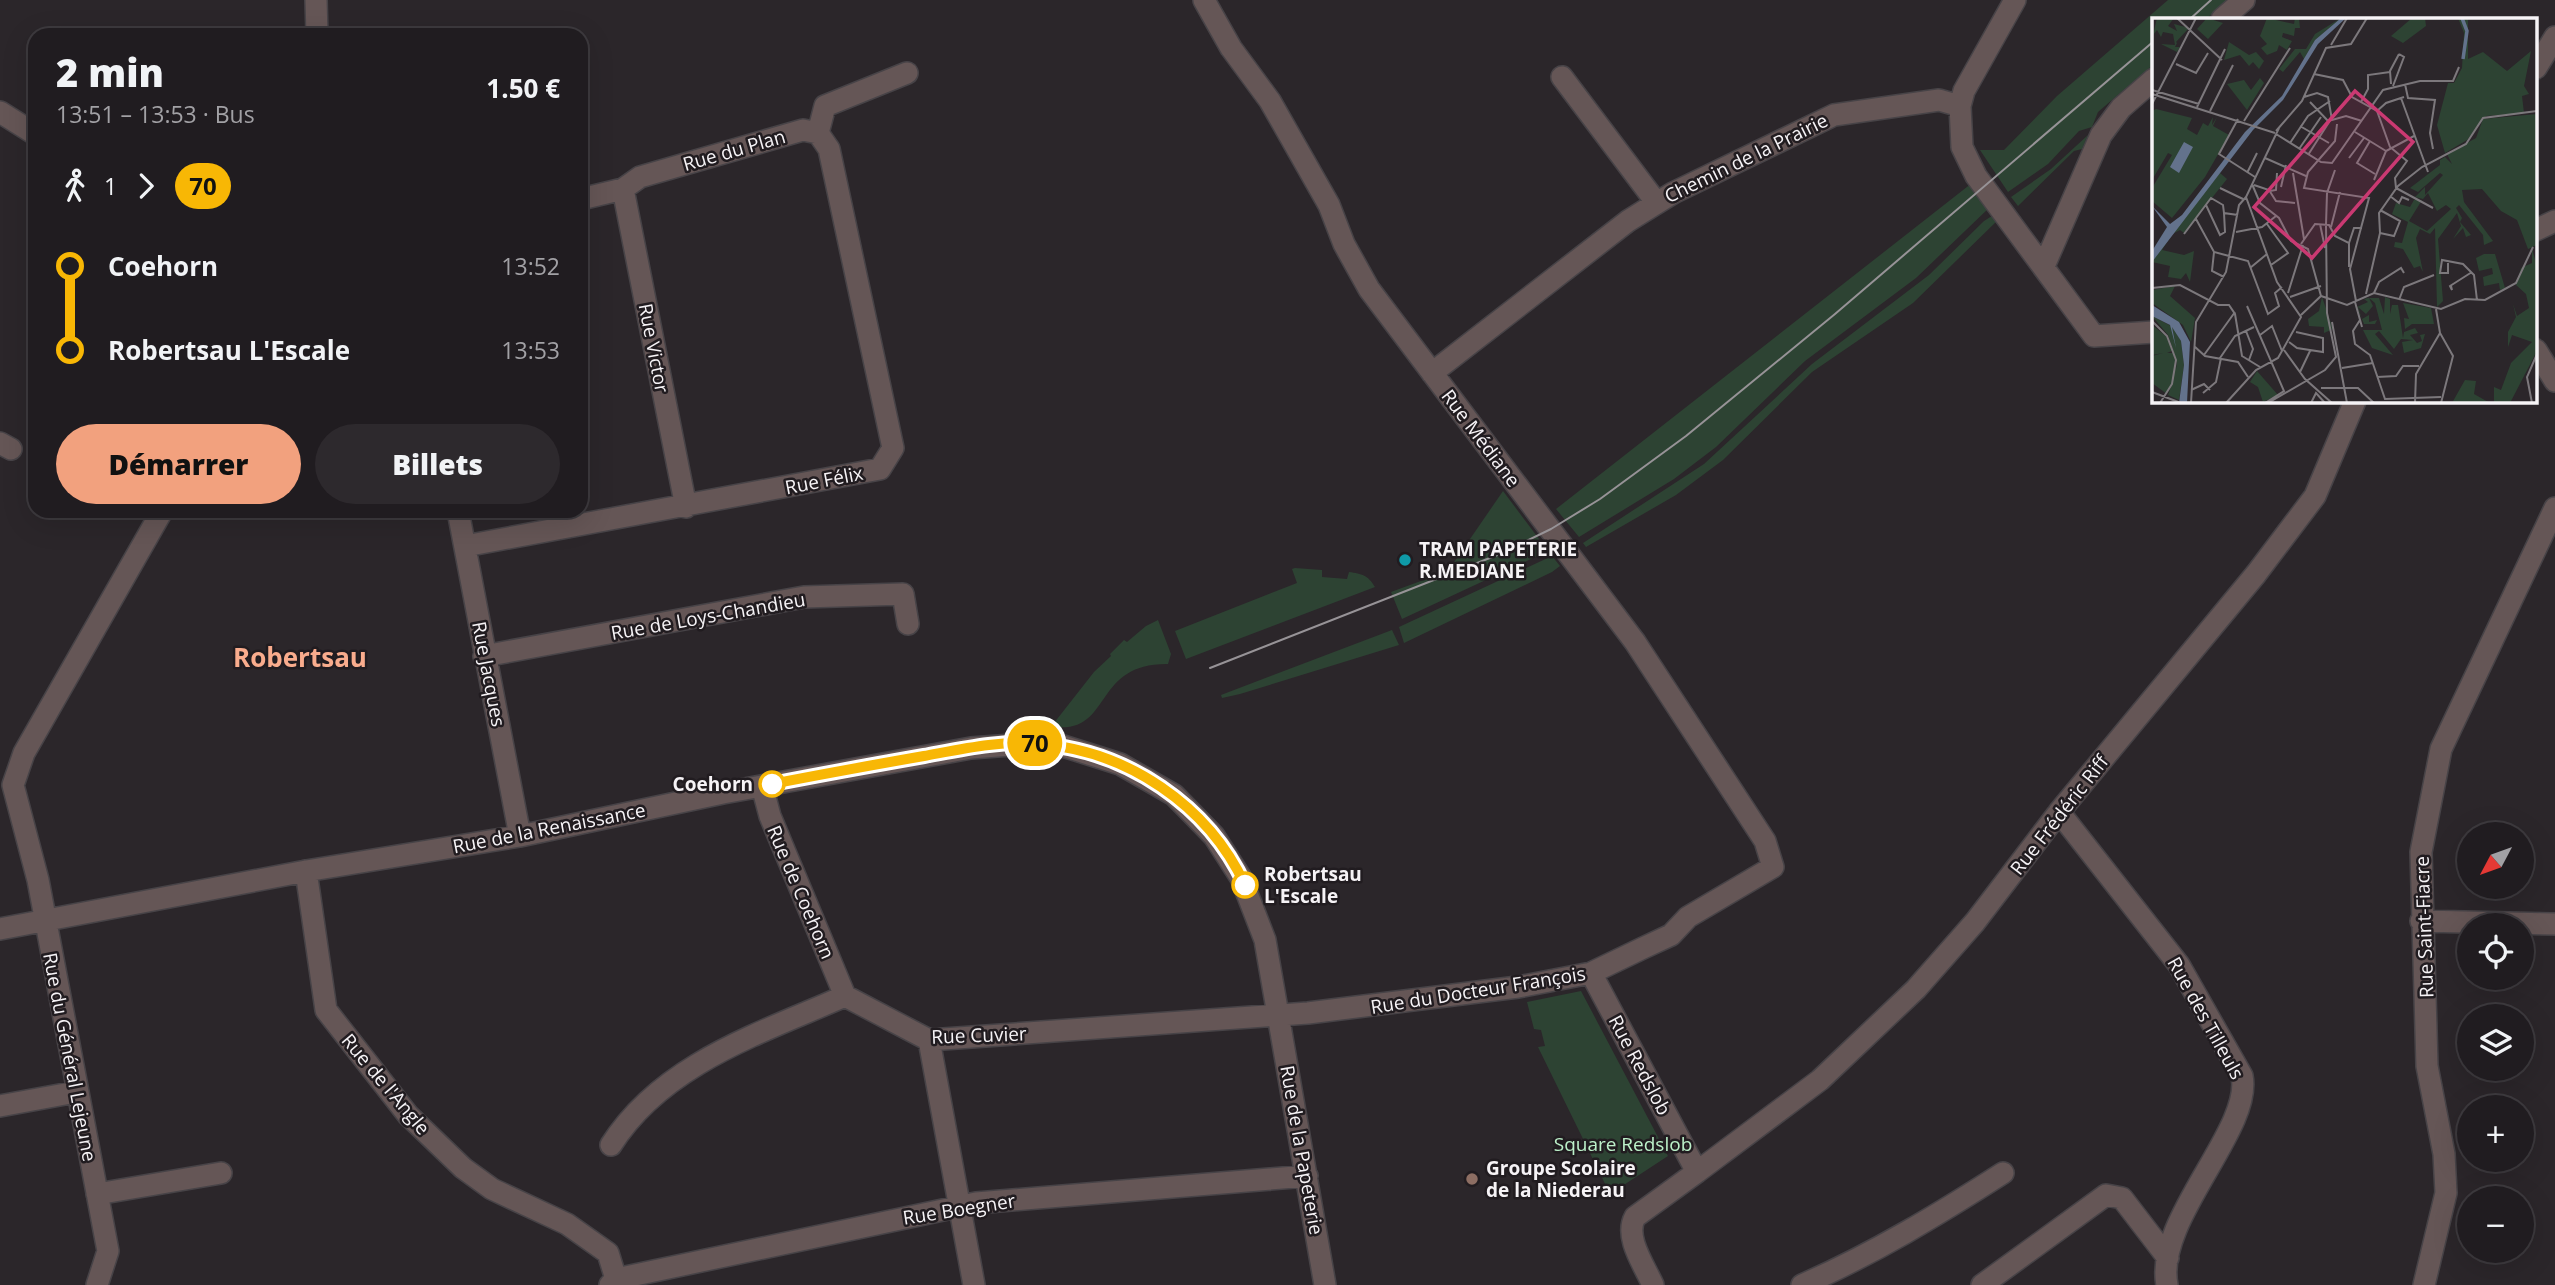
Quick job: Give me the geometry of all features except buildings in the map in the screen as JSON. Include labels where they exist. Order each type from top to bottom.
[{"type":"street","points":[[316,0],[317,28]]},
{"type":"street","name":"Rue Médiane","points":[[1204,0],[1231,48],[1270,102],[1329,205],[1344,244],[1369,289],[1635,642],[1765,841],[1773,867]]},
{"type":"street","points":[[2015,0],[1964,91],[1960,106],[1962,148],[1976,176],[2094,336],[2152,332]]},
{"type":"street","points":[[2223,18],[2244,0]]},
{"type":"street","points":[[2538,65],[2555,37]]},
{"type":"street","points":[[818,133],[825,106],[907,73]]},
{"type":"street","name":"Chemin de la Prairie","points":[[1562,77],[1656,202]]},
{"type":"street","points":[[2044,266],[2106,128],[2121,108],[2152,81]]},
{"type":"street","name":"Chemin de la Prairie","points":[[1432,373],[1656,202],[1834,115],[1939,100],[1960,106]]},
{"type":"street","points":[[0,112],[28,130]]},
{"type":"street","name":"Rue du Plan","points":[[588,196],[623,189],[640,177],[803,130],[818,133]]},
{"type":"street","name":"Rue Félix","points":[[465,546],[880,469],[893,448],[829,149],[818,133]]},
{"type":"street","name":"Rue Victor","points":[[623,189],[686,507]]},
{"type":"street","points":[[2538,229],[2555,221]]},
{"type":"street","points":[[2538,353],[2555,381]]},
{"type":"street","name":"Rue Frédéric Riff","points":[[1697,1172],[1820,1080],[1916,989],[1975,922],[2059,812],[2256,574],[2315,496],[2355,402]]},
{"type":"street","name":"Rue Saint-Fiacre","points":[[2424,1285],[2446,1193],[2444,1154],[2427,1066],[2421,852],[2441,749],[2555,508]]},
{"type":"street","points":[[45,920],[6,787],[158,518]]},
{"type":"street","name":"Rue Jacques","points":[[459,518],[520,836]]},
{"type":"street","name":"Rue de Loys-Chandieu","points":[[484,656],[804,597],[903,594],[908,624]]},
{"type":"street","name":"Rue de la Renaissance","points":[[0,929],[306,872],[520,836],[762,786],[971,748],[1009,744],[1063,746],[1120,764],[1174,795],[1214,836],[1232,863],[1255,910],[1265,940],[1279,1015]]},
{"type":"street","name":"Rue de Coehorn","points":[[762,786],[770,816],[845,996]]},
{"type":"street","name":"Rue des Tilleuls","points":[[2059,812],[2179,965],[2242,1076],[2245,1088],[2236,1114],[2203,1173],[2168,1258],[2167,1285]]},
{"type":"street","name":"Rue du Docteur François","points":[[1279,1015],[1408,1002],[1518,987],[1591,973],[1671,935],[1688,917],[1773,867]]},
{"type":"street","name":"Rue de l'Angle","points":[[306,872],[326,1010],[408,1115],[463,1168],[492,1189],[567,1224],[608,1253],[613,1282]]},
{"type":"street","name":"Rue du Général Lejeune","points":[[45,920],[108,1251],[97,1285]]},
{"type":"street","points":[[2421,921],[2555,925]]},
{"type":"street","name":"Rue Redslob","points":[[1591,973],[1697,1172]]},
{"type":"street","points":[[611,1145],[627,1120],[685,1071],[727,1047],[845,996]]},
{"type":"street","name":"Rue Cuvier","points":[[845,996],[929,1040],[1279,1015]]},
{"type":"street","name":"Rue de la Papeterie","points":[[1279,1015],[1325,1285]]},
{"type":"street","points":[[929,1040],[974,1285]]},
{"type":"street","points":[[0,1106],[76,1092]]},
{"type":"street","points":[[1653,1285],[1630,1226],[1635,1217],[1697,1172]]},
{"type":"street","points":[[1802,1285],[1837,1270],[1940,1213],[2003,1172]]},
{"type":"street","points":[[97,1194],[221,1173]]},
{"type":"street","name":"Rue Boegner","points":[[613,1282],[678,1276],[959,1207],[1307,1175]]},
{"type":"street","points":[[1982,1285],[2106,1195],[2122,1198],[2168,1258]]},
{"type":"green space","points":[[2168,0],[2228,0],[2207,18],[2152,18],[2152,66],[2098,112],[2092,127],[2079,131],[2048,164],[2008,192],[1980,150],[2004,150],[2057,96]]},
{"type":"green space","points":[[2088,135],[2082,149],[2074,151],[2018,206],[2011,197],[2051,169]]},
{"type":"green space","points":[[1972,183],[1990,207],[1916,278],[1805,361],[1716,447],[1674,479],[1579,537],[1556,509]]},
{"type":"green space","points":[[1995,214],[1999,219],[1913,303],[1812,372],[1723,460],[1676,495],[1586,547],[1583,543],[1704,464],[1812,364],[1929,275],[1984,221]]},
{"type":"green space","points":[[1503,491],[1548,551],[1402,619],[1391,592],[1448,571]]},
{"type":"green space","points":[[1552,556],[1560,566],[1552,572],[1404,643],[1399,627]]},
{"type":"green space","points":[[1292,569],[1322,570],[1322,577],[1347,579],[1349,572],[1358,573],[1375,587],[1186,659],[1175,631],[1297,583]]},
{"type":"green space","points":[[1158,620],[1171,654],[1168,664],[1144,667],[1126,674],[1086,720],[1073,726],[1055,727],[1054,723],[1110,654],[1124,640],[1127,642]]},
{"type":"green space","points":[[1392,630],[1399,645],[1222,698],[1221,695]]},
{"type":"green space","name":"Square Redslob","points":[[1581,991],[1668,1156],[1610,1194],[1538,1047],[1545,1046],[1541,1030],[1534,1029],[1527,1002]]},
{"type":"tram line","points":[[2191,18],[2211,0]]},
{"type":"tram line","points":[[1210,668],[1500,554],[1551,529],[1600,499],[1686,436],[1835,314],[2152,43]]},
{"type":"bus line","name":"70","points":[[772,784],[971,748],[1037,743],[1063,746],[1120,764],[1149,778],[1174,795],[1214,836],[1245,885]]},
{"type":"place","name":"TRAM PAPETERIE R.MEDIANE","points":[[1405,560]]},
{"type":"place","name":"Coehorn","points":[[772,784]]},
{"type":"place","name":"Robertsau L'Escale","points":[[1245,885]]},
{"type":"place","name":"Groupe Scolaire de la Niederau","points":[[1472,1179]]},
{"type":"district","name":"Robertsau","points":[[300,658]]}]
